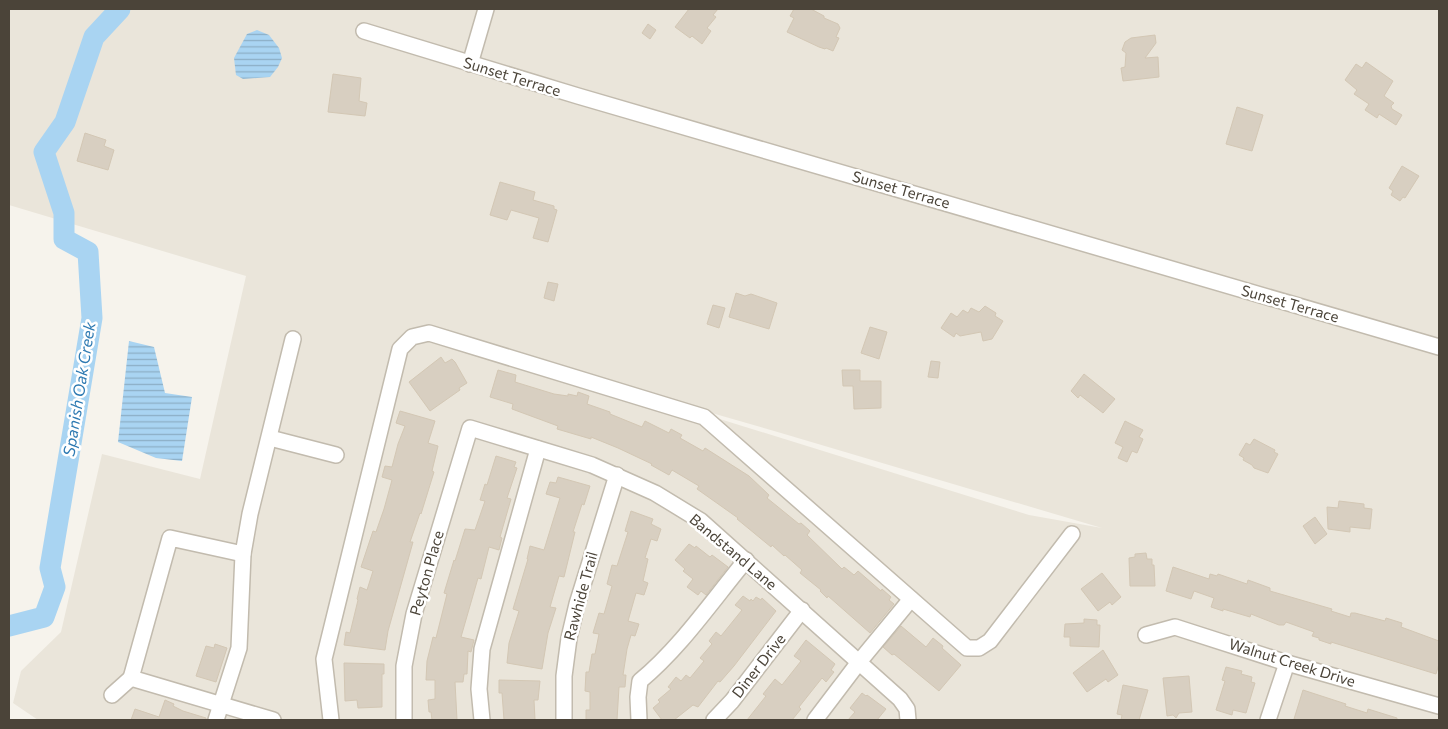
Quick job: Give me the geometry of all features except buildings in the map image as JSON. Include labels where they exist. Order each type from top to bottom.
[{"type":"street","points":[[470,64],[486,9]]},
{"type":"street","name":"Sunset Terrace","points":[[364,31],[470,64],[1439,346]]},
{"type":"street","points":[[331,720],[324,659],[400,348],[412,337],[429,334],[704,417],[967,648],[979,648],[990,641],[1072,534]]},
{"type":"street","points":[[218,713],[239,648],[243,554],[250,514],[293,339]]},
{"type":"street","name":"Bandstand Lane","points":[[470,428],[592,464],[655,493],[701,522],[746,560],[900,699],[907,714]]},
{"type":"street","name":"Peyton Place","points":[[404,720],[404,666],[414,614],[470,428]]},
{"type":"street","points":[[270,438],[336,456]]},
{"type":"street","points":[[482,720],[479,690],[482,649],[538,449]]},
{"type":"street","name":"Rawhide Trail","points":[[564,720],[564,676],[569,638],[577,604],[617,475]]},
{"type":"street","points":[[112,695],[132,678],[166,533],[243,554]]},
{"type":"street","points":[[639,720],[638,697],[640,681],[684,636],[746,560]]},
{"type":"street","points":[[815,720],[859,662],[911,599]]},
{"type":"street","name":"Diner Drive","points":[[714,720],[732,701],[802,610]]},
{"type":"street","name":"Walnut Creek Drive","points":[[1146,634],[1175,626],[1287,663],[1439,706]]},
{"type":"street","points":[[1268,720],[1287,663]]},
{"type":"street","points":[[132,678],[218,713],[273,720]]},
{"type":"shaded area","points":[[9,9],[1439,9],[1439,720],[38,720],[13,703],[21,671],[61,632],[102,454],[200,479],[246,276],[9,205]],"holes":[[[562,370],[1102,528],[1029,515]]]},
{"type":"water","points":[[257,30],[269,35],[279,48],[282,58],[270,77],[243,79],[236,75],[234,58],[247,34]]},
{"type":"water","points":[[129,341],[154,347],[165,393],[192,397],[182,461],[156,458],[118,442]]},
{"type":"waterway","name":"Spanish Oak Creek","points":[[9,626],[44,617],[55,587],[50,568],[92,318],[88,252],[64,239],[64,213],[44,152],[65,122],[94,37],[120,9]]}]
